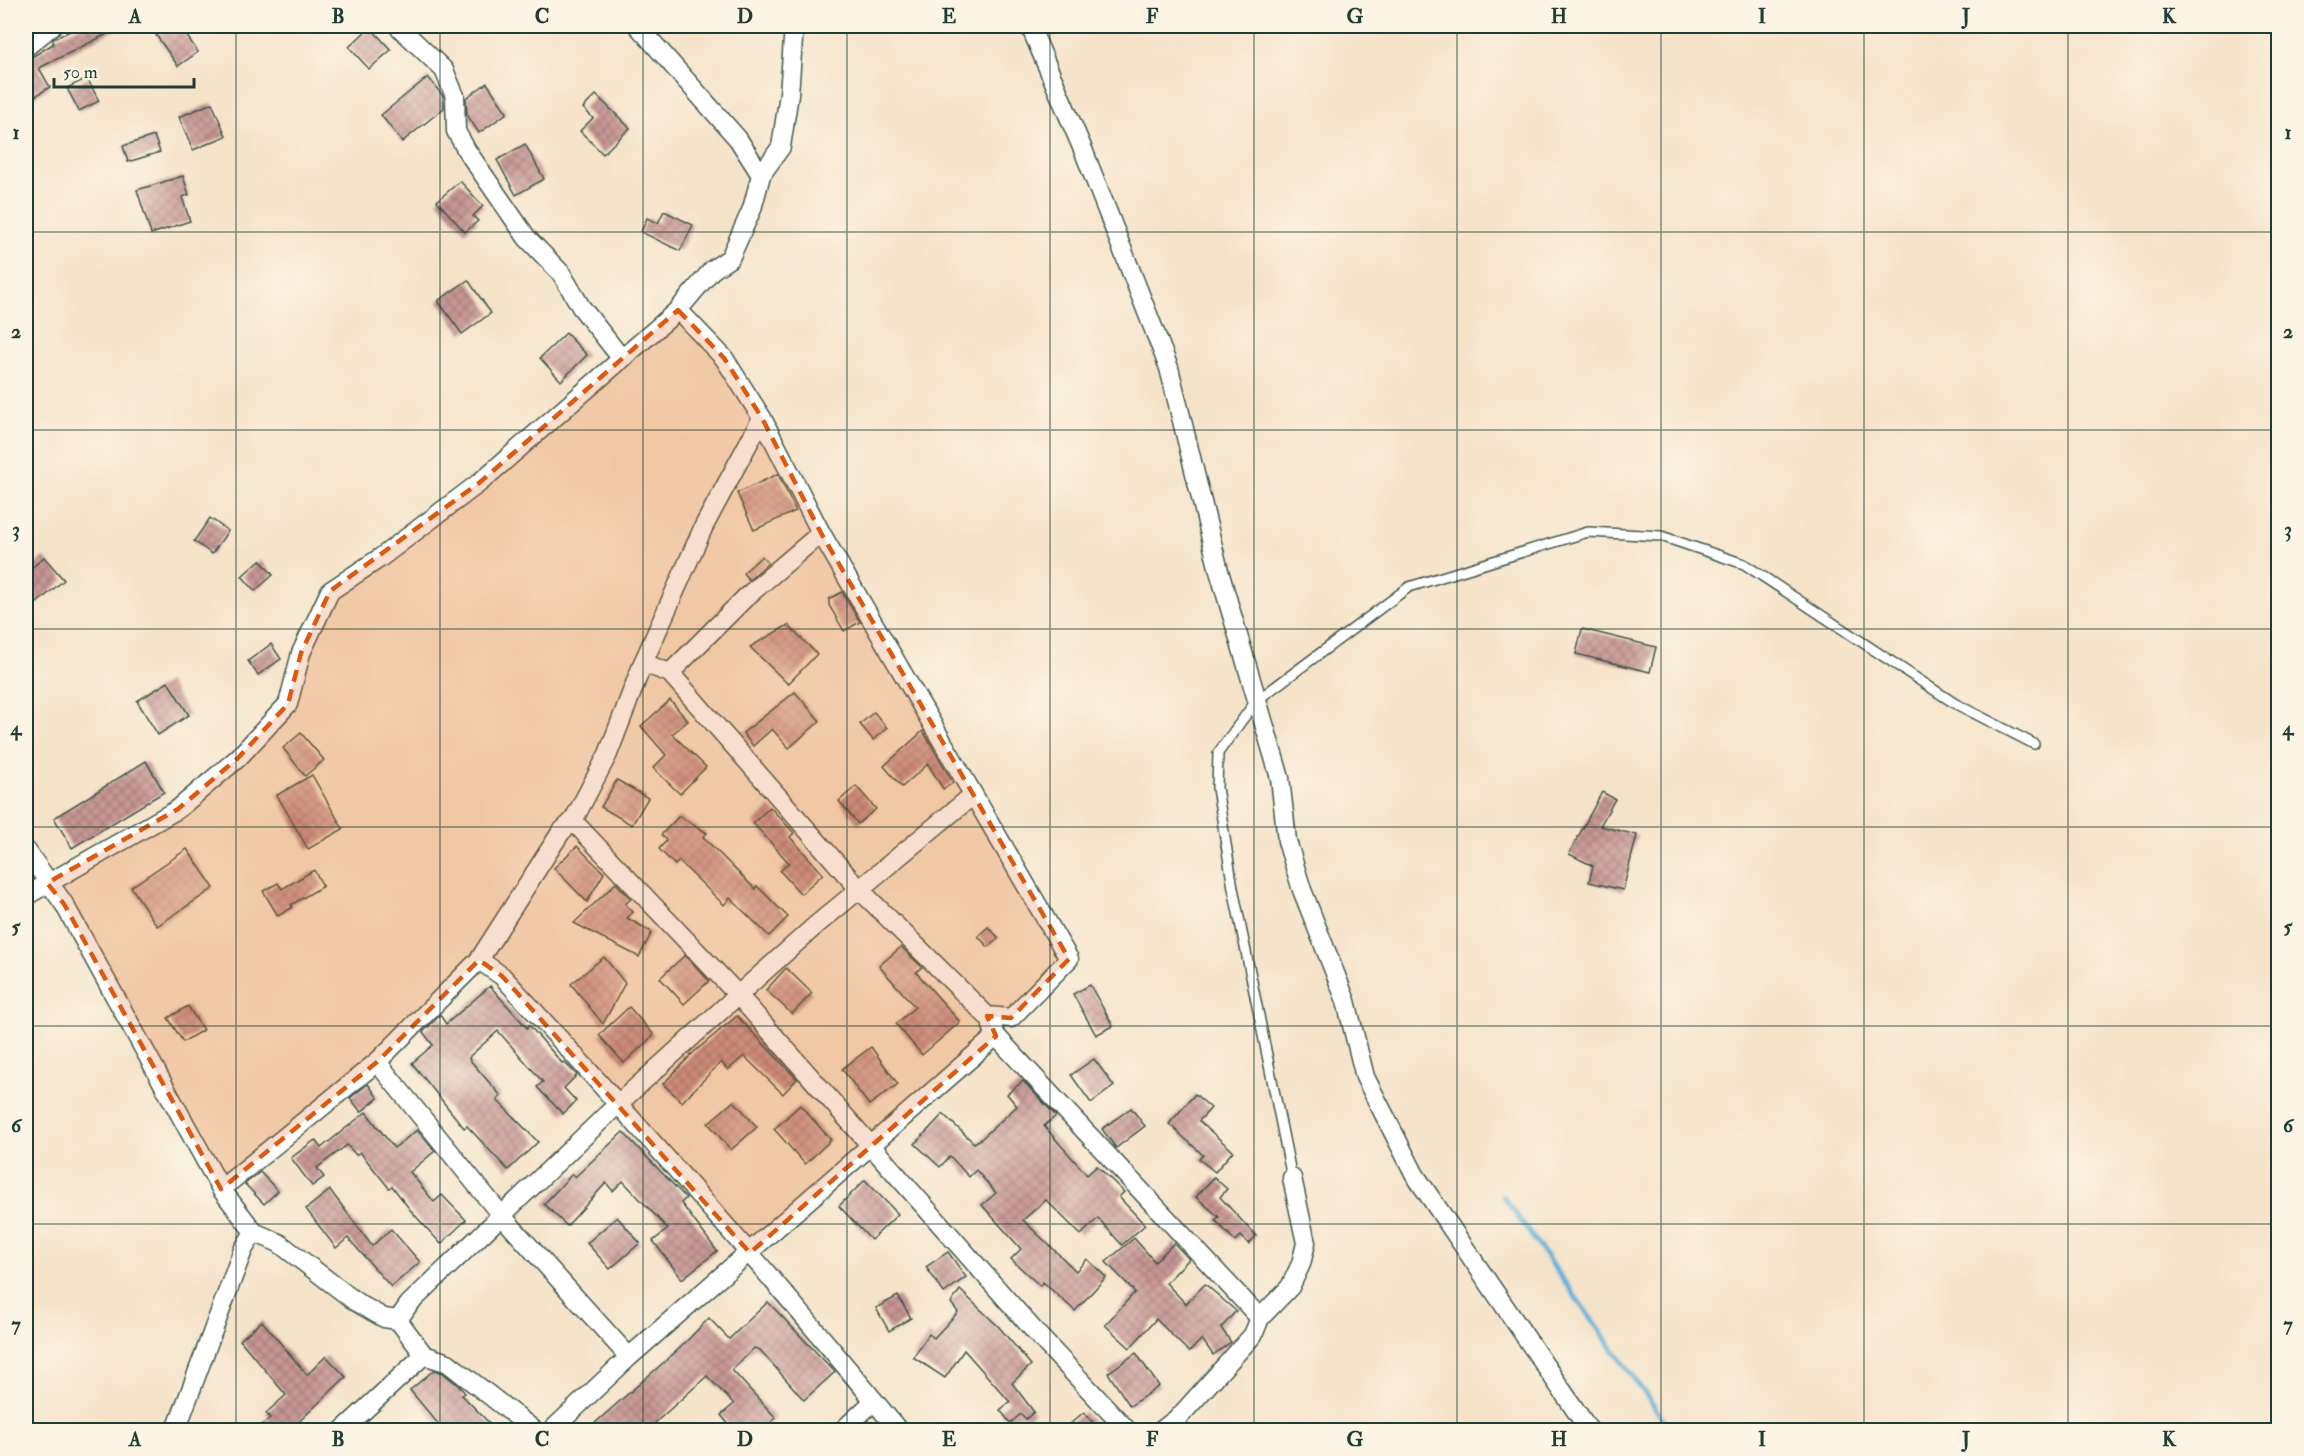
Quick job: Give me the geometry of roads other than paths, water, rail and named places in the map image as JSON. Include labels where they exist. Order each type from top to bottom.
[{"type":"street","points":[[26,47],[52,26]]},
{"type":"street","points":[[398,26],[444,70],[455,96],[456,131],[467,151],[527,238],[561,273],[581,307],[622,359]]},
{"type":"street","points":[[638,26],[738,139],[761,175]]},
{"type":"street","points":[[26,896],[178,809],[238,758],[288,704],[301,653],[330,591],[380,558],[479,483],[678,310],[712,270],[730,258],[752,209],[761,175],[781,147],[789,94],[794,26]]},
{"type":"street","points":[[1030,26],[1084,152],[1169,368],[1219,571],[1256,701],[1268,730],[1280,778],[1287,841],[1302,890],[1346,1001],[1365,1077],[1415,1175],[1589,1431]]},
{"type":"street","points":[[678,310],[724,358],[762,418],[821,533],[1069,959],[1011,1018],[987,1016]]},
{"type":"street","points":[[221,1190],[377,1062],[479,960],[561,832],[573,821],[608,754],[643,663],[704,526],[762,418]]},
{"type":"street","points":[[670,673],[746,597],[821,533]]},
{"type":"street","points":[[643,663],[670,673],[859,889],[987,1016],[996,1036],[1260,1318]]},
{"type":"street","points":[[398,1320],[409,1304],[619,1103],[859,889],[973,795]]},
{"type":"street","points":[[573,821],[738,995],[872,1144],[1038,1335],[1127,1431]]},
{"type":"street","points":[[26,850],[47,883],[64,904],[221,1190],[254,1232],[279,1243],[356,1302],[384,1318],[398,1320],[424,1355],[448,1363],[534,1431]]},
{"type":"street","points":[[479,960],[502,976],[619,1103],[750,1253],[898,1431]]},
{"type":"street","points":[[552,1431],[629,1357],[996,1036]]},
{"type":"street","points":[[377,1062],[501,1215],[629,1357]]},
{"type":"street","points":[[1162,1431],[1180,1416],[1253,1335],[1260,1318],[1290,1287],[1301,1264],[1306,1243],[1292,1178]]},
{"type":"street","points":[[176,1431],[243,1250],[254,1232]]},
{"type":"street","points":[[343,1431],[424,1355]]},
{"type":"street","points":[[843,1431],[874,1401]]},
{"type":"lane","points":[[1292,1178],[1233,888],[1217,788],[1218,753],[1256,701],[1409,587],[1588,532],[1661,536],[1744,564],[1954,703],[2034,744]]},
{"type":"waterway","points":[[1503,1196],[1671,1430]]}]
